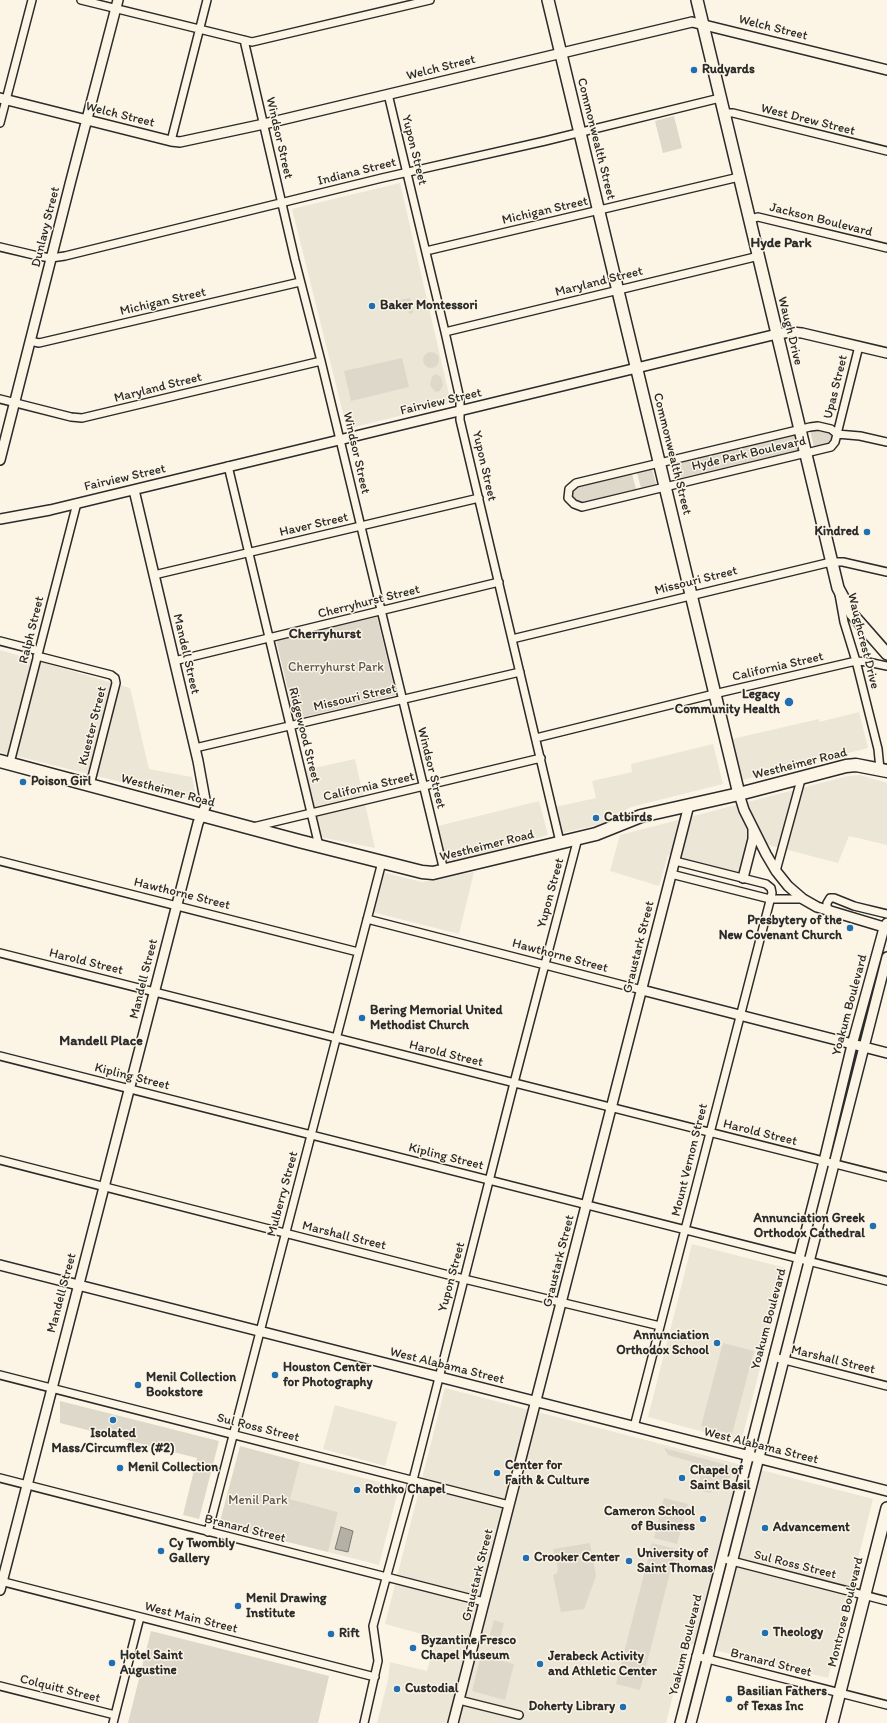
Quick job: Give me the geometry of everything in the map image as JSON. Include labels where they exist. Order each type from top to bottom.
[{"type":"main road","name":"Commonwealth Street","points":[[548,0],[739,794]]},
{"type":"main road","name":"Waugh Drive","points":[[697,0],[838,588],[852,614],[887,654]]},
{"type":"main road","name":"Westheimer Road","points":[[5,762],[319,846],[422,872],[434,873],[578,838],[609,829],[641,816],[739,794],[802,776],[856,765],[884,770]]},
{"type":"main road","name":"Montrose Boulevard","points":[[832,1723],[887,1508]]},
{"type":"street","points":[[0,122],[3,98],[32,0]]},
{"type":"street","points":[[81,0],[117,4],[199,30],[252,42],[430,0]]},
{"type":"street","points":[[171,141],[207,0]]},
{"type":"street","name":"Dunlavy Street","points":[[0,460],[117,4]]},
{"type":"street","name":"Welch Street","points":[[3,98],[171,141],[188,140],[264,124],[692,22],[887,70]]},
{"type":"street","name":"Windsor Street","points":[[244,40],[281,204],[321,361],[444,871]]},
{"type":"street","name":"Yupon Street","points":[[388,94],[460,399],[460,420],[560,842]]},
{"type":"street","name":"Indiana Street","points":[[0,247],[51,258],[65,256],[720,98]]},
{"type":"street","name":"West Drew Street","points":[[724,113],[733,113],[887,152]]},
{"type":"street","name":"Michigan Street","points":[[426,251],[739,178]]},
{"type":"street","name":"Jackson Boulevard","points":[[750,219],[758,217],[887,248]]},
{"type":"street","name":"Maryland Street","points":[[445,332],[759,256]]},
{"type":"street","name":"Michigan Street","points":[[30,341],[39,343],[300,282]]},
{"type":"street","name":"Fairview Street","points":[[0,519],[50,510],[134,490],[777,334],[791,332],[802,333],[887,353]]},
{"type":"street","name":"Upas Street","points":[[837,434],[859,346]]},
{"type":"street","name":"Maryland Street","points":[[0,399],[82,418],[321,361]]},
{"type":"street","name":"Hyde Park Boulevard","points":[[837,434],[835,442],[831,447],[582,506],[574,504],[568,498],[569,489],[576,483],[800,429],[818,426],[831,429],[837,434],[860,436],[887,442]]},
{"type":"street","name":"Ridgewood Street","points":[[228,466],[319,846]]},
{"type":"street","name":"Mandell Street","points":[[1,1585],[77,1285],[130,1089],[198,823],[206,805],[195,748],[134,490]]},
{"type":"street","name":"Haver Street","points":[[154,575],[479,498]]},
{"type":"street","name":"Ralph Street","points":[[5,762],[38,654],[76,503]]},
{"type":"street","name":"Missouri Street","points":[[512,639],[831,562],[843,562],[887,572]]},
{"type":"street","name":"Cherryhurst Street","points":[[174,662],[499,582]]},
{"type":"street","name":"Waughcrest Drive","points":[[838,588],[844,622],[856,661],[884,770]]},
{"type":"street","points":[[0,641],[38,654]]},
{"type":"street","name":"Kuester Street","points":[[38,654],[111,675],[116,683],[90,785]]},
{"type":"street","name":"California Street","points":[[536,738],[856,661],[887,666]]},
{"type":"street","name":"Missouri Street","points":[[195,748],[520,672]]},
{"type":"street","name":"California Street","points":[[251,828],[540,758]]},
{"type":"street","points":[[776,871],[802,776]]},
{"type":"street","name":"Commonwealth Street","points":[[739,794],[753,829],[776,871],[788,886],[803,899],[817,907],[830,912],[886,926]]},
{"type":"street","name":"Graustark Street","points":[[453,1723],[689,805]]},
{"type":"street","points":[[743,878],[753,839],[753,829]]},
{"type":"street","name":"Yupon Street","points":[[364,1723],[378,1661],[373,1626],[413,1480],[438,1377],[578,838]]},
{"type":"street","name":"Hawthorne Street","points":[[0,861],[358,952]]},
{"type":"street","points":[[675,861],[766,884],[771,888],[772,893],[770,899]]},
{"type":"street","name":"Mulberry Street","points":[[208,1532],[382,862]]},
{"type":"street","points":[[672,874],[770,899],[803,899]]},
{"type":"street","points":[[830,912],[827,907],[827,903],[830,898],[834,898],[854,906],[887,914]]},
{"type":"street","name":"Mount Vernon Street","points":[[634,1427],[770,899]]},
{"type":"street","name":"Hawthorne Street","points":[[367,919],[887,1053]]},
{"type":"street","name":"Yoakum Boulevard","points":[[680,1723],[747,1456],[824,1162],[852,1045],[886,926]]},
{"type":"street","name":"Harold Street","points":[[0,953],[887,1177]]},
{"type":"street","name":"Yoakum Boulevard","points":[[690,1723],[887,957]]},
{"type":"street","name":"Kipling Street","points":[[0,1056],[887,1281]]},
{"type":"street","name":"Marshall Street","points":[[0,1160],[464,1279],[660,1326]]},
{"type":"street","name":"West Alabama Street","points":[[0,1265],[887,1491]]},
{"type":"street","name":"Marshall Street","points":[[773,1357],[887,1386]]},
{"type":"street","name":"Sul Ross Street","points":[[0,1375],[509,1505]]},
{"type":"street","name":"Branard Street","points":[[0,1478],[484,1602]]},
{"type":"street","name":"Sul Ross Street","points":[[721,1558],[887,1600]]},
{"type":"street","name":"West Main Street","points":[[1,1585],[140,1617],[375,1677]]},
{"type":"street","points":[[114,1719],[140,1617]]},
{"type":"street","name":"Branard Street","points":[[696,1656],[887,1705]]},
{"type":"street","name":"Colquitt Street","points":[[0,1686],[114,1719]]},
{"type":"street","points":[[459,1700],[519,1715]]},
{"type":"shaded area","name":"Baker Montessori","points":[[400,183],[451,403],[347,429],[292,209]]},
{"type":"shaded area","points":[[0,650],[130,688],[149,769],[192,777],[197,801],[0,752]]},
{"type":"shaded area","points":[[859,712],[868,748],[742,780],[732,739],[819,719],[819,722]]},
{"type":"shaded area","points":[[713,744],[723,784],[631,807],[602,824],[562,833],[555,807],[596,798],[592,781],[632,772],[631,764]]},
{"type":"shaded area","points":[[355,759],[375,848],[320,837],[305,770]]},
{"type":"shaded area","points":[[860,775],[887,783],[887,845],[849,836],[838,863],[749,840],[740,872],[668,855],[659,886],[610,871],[620,835],[848,776]]},
{"type":"shaded area","points":[[539,801],[548,835],[446,865],[438,826]]},
{"type":"shaded area","points":[[382,872],[422,882],[474,872],[459,934],[372,912]]},
{"type":"shaded area","name":"Annunciation Orthodox School","points":[[692,1244],[786,1268],[741,1442],[648,1417]]},
{"type":"shaded area","name":"University of Saint Thomas","points":[[445,1388],[873,1499],[828,1678],[686,1643],[666,1723],[377,1723],[388,1680],[390,1662],[427,1671],[436,1638],[385,1624]]},
{"type":"shaded area","name":"Rothko Chapel","points":[[335,1405],[397,1422],[385,1466],[323,1449]]},
{"type":"shaded area","name":"Rothko Chapel","points":[[300,1462],[399,1487],[379,1565],[328,1552],[338,1512],[290,1499]]},
{"type":"shaded area","points":[[341,1527],[353,1531],[348,1552],[335,1549]]},
{"type":"green space","points":[[674,116],[682,148],[663,153],[655,121]]},
{"type":"green space","points":[[410,298],[413,313],[409,314],[407,305],[385,309],[385,303]]},
{"type":"green space","points":[[431,352],[438,357],[439,360],[434,367],[431,368],[424,363],[423,360],[428,353]]},
{"type":"green space","points":[[402,358],[409,387],[351,401],[344,371]]},
{"type":"green space","points":[[436,374],[441,377],[443,385],[440,391],[436,392],[430,384],[432,377]]},
{"type":"green space","points":[[818,429],[831,432],[832,437],[830,443],[814,447],[810,431]]},
{"type":"green space","points":[[794,435],[798,450],[675,479],[672,464]]},
{"type":"green space","points":[[652,469],[656,484],[641,488],[637,473]]},
{"type":"green space","points":[[632,474],[636,489],[580,503],[577,503],[572,497],[572,491],[576,487]]},
{"type":"green space","name":"Cherryhurst Park","points":[[377,617],[396,695],[295,719],[276,640]]},
{"type":"green space","points":[[723,1343],[754,1351],[732,1434],[701,1426]]},
{"type":"green space","points":[[60,1401],[219,1441],[199,1519],[183,1515],[197,1458],[60,1423]]},
{"type":"green space","name":"Menil Park","points":[[240,1446],[300,1462],[290,1499],[338,1512],[328,1552],[219,1525]]},
{"type":"green space","points":[[664,1448],[727,1465],[732,1471],[729,1483],[721,1483],[710,1493],[697,1490],[703,1465],[668,1455]]},
{"type":"green space","points":[[664,1498],[688,1504],[677,1544],[654,1538]]},
{"type":"green space","points":[[590,1543],[596,1576],[584,1609],[561,1612],[553,1575],[557,1573],[558,1569],[553,1549]]},
{"type":"green space","points":[[652,1543],[676,1549],[640,1690],[616,1684]]},
{"type":"green space","points":[[494,1620],[504,1623],[500,1638],[490,1635]]},
{"type":"green space","points":[[151,1631],[329,1676],[318,1723],[128,1723]]},
{"type":"green space","points":[[481,1655],[514,1664],[505,1700],[472,1691]]},
{"type":"place","name":"Rudyards","points":[[694,70]]},
{"type":"place","name":"Baker Montessori","points":[[372,306]]},
{"type":"place","name":"Kindred","points":[[867,532]]},
{"type":"place","name":"Legacy Community Health","points":[[789,702]]},
{"type":"place","name":"Poison Girl","points":[[23,782]]},
{"type":"place","name":"Catbirds","points":[[596,818]]},
{"type":"place","name":"Presbytery of the New Covenant Church","points":[[850,928]]},
{"type":"place","name":"Bering Memorial United Methodist Church","points":[[362,1018]]},
{"type":"place","name":"Annunciation Greek Orthodox Cathedral","points":[[873,1226]]},
{"type":"place","name":"Annunciation Orthodox School","points":[[717,1343]]},
{"type":"place","name":"Houston Center for Photography","points":[[275,1375]]},
{"type":"place","name":"Menil Collection Bookstore","points":[[138,1385]]},
{"type":"place","name":"Isolated Mass/Circumflex (#2)","points":[[113,1420]]},
{"type":"place","name":"Menil Collection","points":[[120,1468]]},
{"type":"place","name":"Center for Faith & Culture","points":[[497,1473]]},
{"type":"place","name":"Chapel of Saint Basil","points":[[682,1478]]},
{"type":"place","name":"Rothko Chapel","points":[[357,1490]]},
{"type":"place","name":"Cameron School of Business","points":[[703,1519]]},
{"type":"place","name":"Advancement","points":[[765,1528]]},
{"type":"place","name":"Cy Twombly Gallery","points":[[161,1551]]},
{"type":"place","name":"Crooker Center","points":[[526,1558]]},
{"type":"place","name":"University of Saint Thomas","points":[[629,1561]]},
{"type":"place","name":"Menil Drawing Institute","points":[[238,1606]]},
{"type":"place","name":"Theology","points":[[765,1633]]},
{"type":"place","name":"Rift","points":[[331,1634]]},
{"type":"place","name":"Byzantine Fresco Chapel Museum","points":[[413,1648]]},
{"type":"place","name":"Hotel Saint Augustine","points":[[112,1663]]},
{"type":"place","name":"Jerabeck Activity and Athletic Center","points":[[540,1664]]},
{"type":"place","name":"Custodial","points":[[397,1689]]},
{"type":"place","name":"Basilian Fathers of Texas Inc","points":[[729,1699]]},
{"type":"place","name":"Doherty Library","points":[[623,1707]]},
{"type":"district","name":"Hyde Park","points":[[781,243]]},
{"type":"district","name":"Cherryhurst","points":[[325,634]]},
{"type":"district","name":"Mandell Place","points":[[101,1041]]}]
